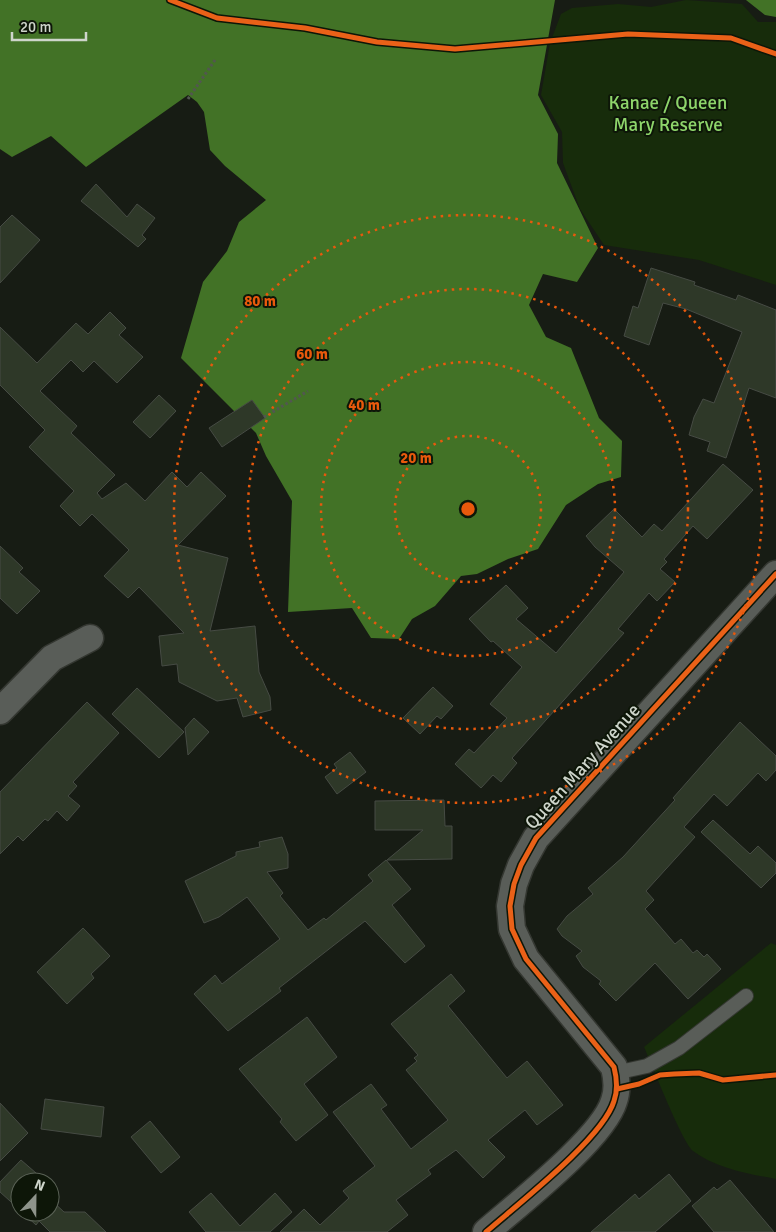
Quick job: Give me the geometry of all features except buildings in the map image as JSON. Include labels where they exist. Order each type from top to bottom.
[{"type":"street","name":"Queen Mary Avenue","points":[[486,1232],[559,1168],[597,1129],[614,1103],[617,1089],[614,1067],[526,959],[512,929],[510,906],[516,878],[536,838],[776,574]]},
{"type":"street","points":[[0,711],[52,658],[90,638]]},
{"type":"lane","points":[[615,1073],[647,1066],[679,1048],[746,996]]},
{"type":"path","points":[[188,100],[215,60]]},
{"type":"path","points":[[264,417],[308,391]]},
{"type":"green space","name":"Kanae / Queen Mary Reserve","points":[[686,0],[742,4],[758,22],[776,22],[776,285],[699,260],[604,245],[580,209],[563,163],[562,132],[541,95],[550,43],[561,14],[572,8],[618,4],[651,7]]},
{"type":"green space","points":[[771,943],[776,945],[776,1179],[722,1166],[711,1162],[693,1151],[675,1119],[644,1047]]},
{"type":"shaded area","points":[[0,0],[555,0],[538,95],[558,134],[557,163],[598,248],[577,282],[543,274],[529,305],[546,337],[571,348],[599,418],[622,441],[621,477],[598,484],[566,505],[538,549],[508,559],[477,574],[461,576],[435,606],[412,619],[399,639],[371,638],[352,608],[288,612],[292,501],[266,456],[256,433],[181,358],[203,282],[227,251],[239,222],[266,200],[225,166],[210,150],[204,112],[197,102],[188,95],[86,167],[51,136],[12,157],[0,149]]},
{"type":"shaded area","points":[[746,0],[776,0],[776,17],[765,15]]},
{"type":"cycle path","points":[[170,0],[217,18],[305,28],[377,42],[455,49],[628,34],[731,38],[776,54]]},
{"type":"cycle path","points":[[486,1232],[558,1170],[594,1133],[607,1116],[617,1089],[614,1067],[526,959],[512,929],[510,906],[514,884],[521,865],[536,838],[776,574]]},
{"type":"cycle path","points":[[617,1089],[639,1084],[660,1075],[699,1073],[723,1080],[776,1075]]}]
